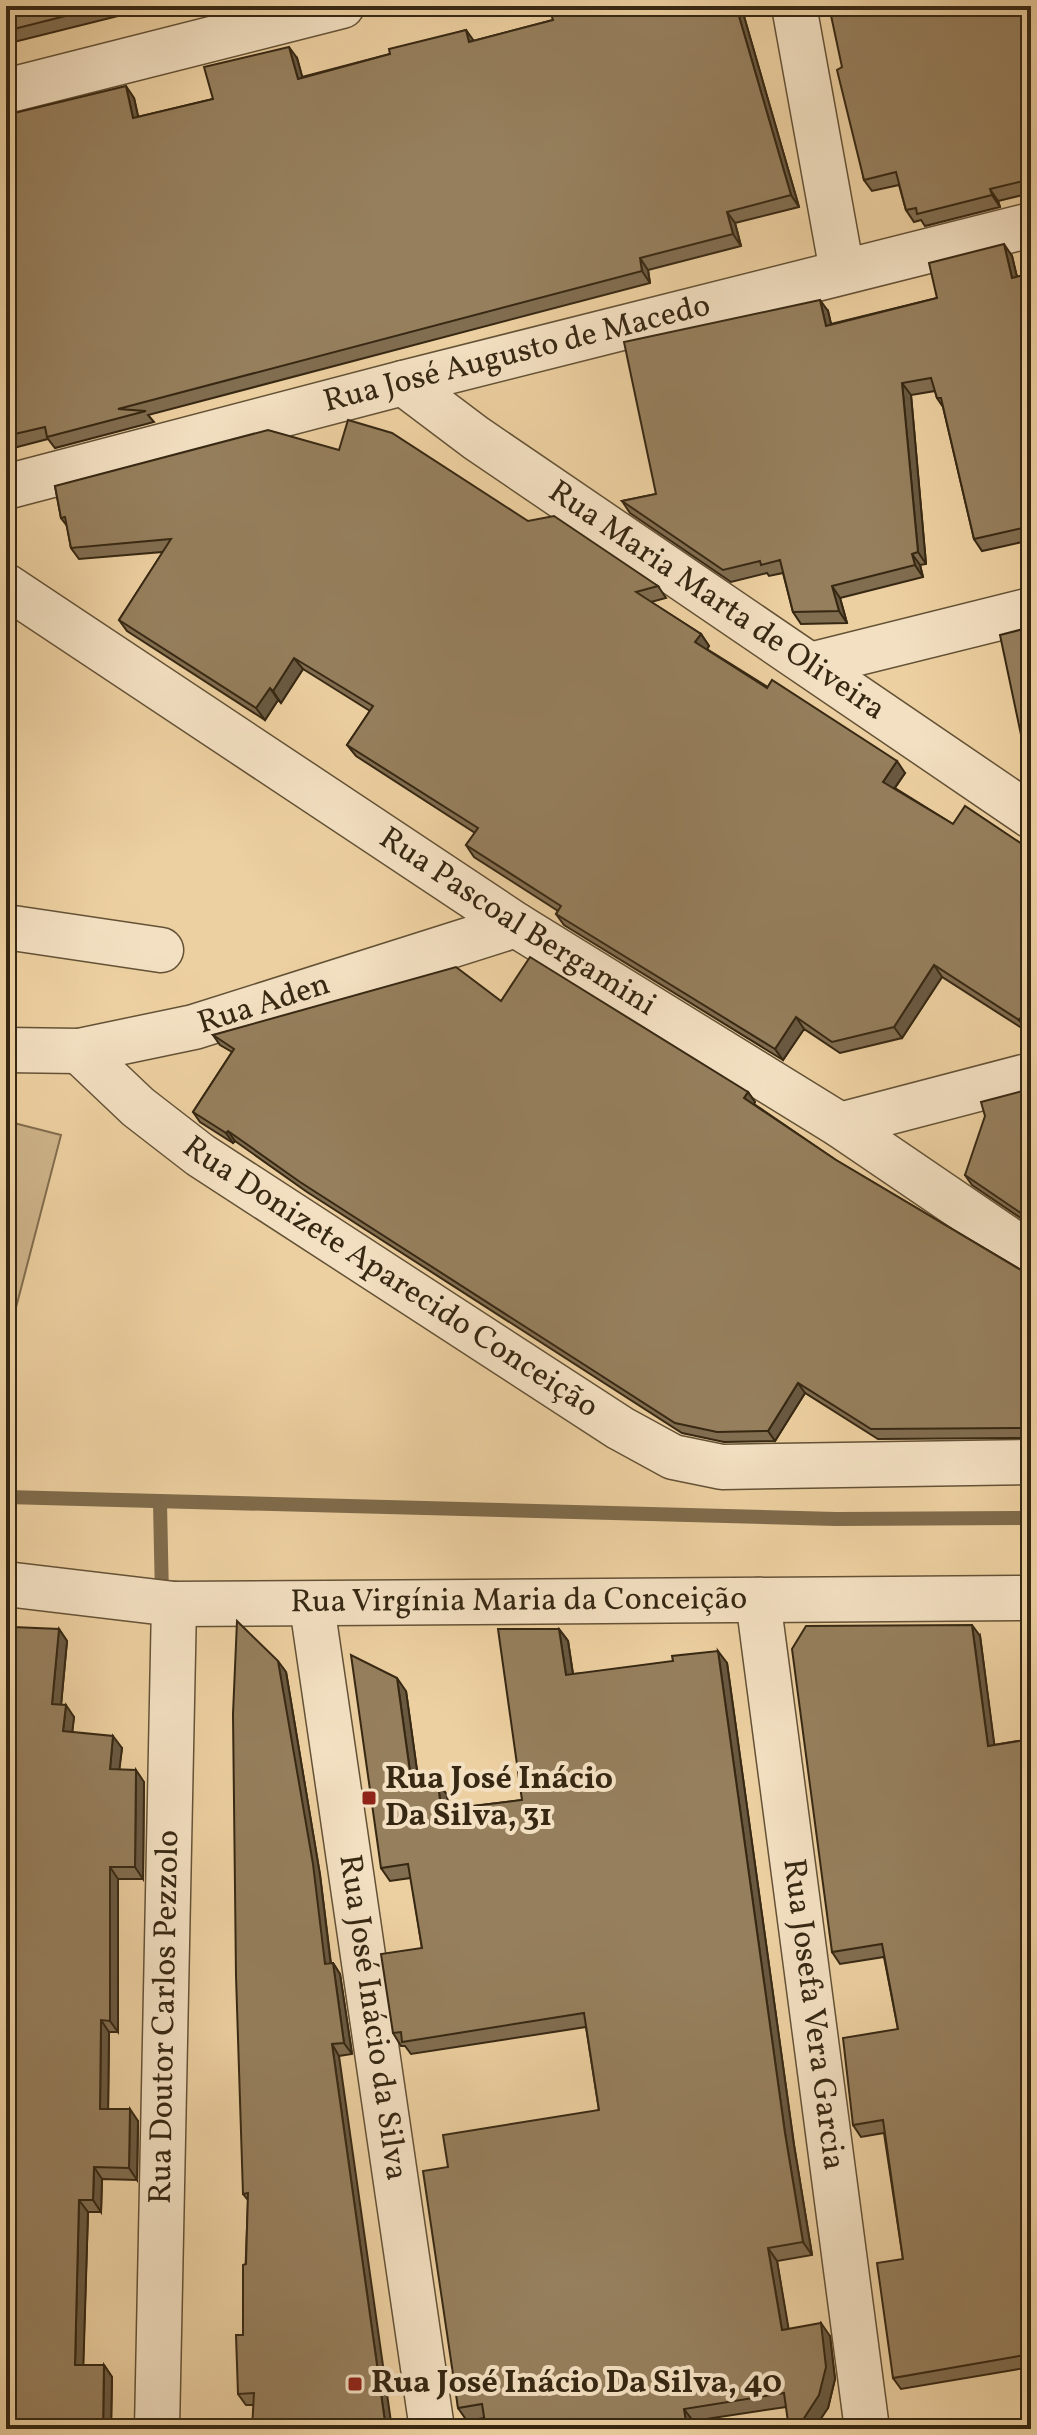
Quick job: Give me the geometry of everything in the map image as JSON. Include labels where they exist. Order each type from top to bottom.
[{"type":"street","points":[[6,91],[342,6]]},
{"type":"street","points":[[794,6],[842,271]]},
{"type":"street","name":"Rua José Augusto de Macedo","points":[[6,487],[403,383],[1031,225]]},
{"type":"street","name":"Rua Maria Marta de Oliveira","points":[[403,383],[476,438],[1031,816]]},
{"type":"street","name":"Rua Pascoal Bergamini","points":[[6,586],[516,925],[840,1125],[1031,1255]]},
{"type":"street","points":[[810,665],[1031,610]]},
{"type":"street","name":"Rua Aden","points":[[6,1050],[79,1051],[194,1027],[516,925]]},
{"type":"street","points":[[6,927],[161,950]]},
{"type":"street","name":"Rua Donizete Aparecido Conceição","points":[[79,1051],[138,1107],[200,1155],[620,1428],[673,1457],[722,1467],[1031,1462]]},
{"type":"street","points":[[840,1125],[1031,1075]]},
{"type":"street","name":"Rua Virgínia Maria da Conceição","points":[[6,1584],[174,1604],[312,1606],[1031,1598]]},
{"type":"street","name":"Rua Josefa Vera Garcia","points":[[758,1600],[867,2429]]},
{"type":"street","name":"Rua Doutor Carlos Pezzolo","points":[[157,2429],[174,1604]]},
{"type":"street","name":"Rua José Inácio da Silva","points":[[312,1606],[432,2429]]},
{"type":"shaded area","points":[[6,1121],[61,1135],[6,1346]]},
{"type":"building","points":[[6,6],[105,6],[6,31]]},
{"type":"building","points":[[736,6],[791,195],[727,212],[733,234],[640,258],[642,271],[118,409],[146,411],[47,437],[45,427],[6,436],[6,115],[126,86],[133,118],[213,99],[204,67],[289,47],[298,79],[390,54],[389,49],[466,30],[469,42],[553,20],[549,8]]},
{"type":"building","points":[[829,6],[1031,6],[1031,179],[990,189],[992,195],[917,214],[916,208],[906,210],[896,172],[864,180],[837,70],[842,67]]},
{"type":"building","points":[[1004,244],[1012,278],[1031,273],[1031,526],[974,539],[941,398],[937,398],[931,378],[902,383],[918,552],[912,554],[915,565],[832,586],[839,611],[793,612],[780,560],[761,565],[760,561],[723,570],[622,501],[656,494],[624,342],[820,300],[826,326],[937,298],[929,263]]},
{"type":"building","points":[[348,420],[392,433],[528,521],[554,516],[658,586],[636,592],[701,634],[695,642],[767,688],[772,680],[897,761],[883,782],[953,824],[965,806],[1031,850],[1031,1002],[1019,1020],[934,965],[894,1027],[832,1042],[796,1017],[775,1049],[556,914],[561,906],[466,845],[478,828],[347,745],[373,706],[294,658],[273,691],[270,688],[256,708],[119,620],[171,539],[71,548],[55,486],[268,430],[339,450]]},
{"type":"building","points":[[1031,627],[1031,781],[1023,774],[1028,768],[1000,635]]},
{"type":"building","points":[[1031,827],[1031,841],[1022,829]]},
{"type":"building","points":[[530,957],[748,1092],[744,1098],[836,1160],[1021,1270],[1031,1268],[1031,1428],[871,1429],[798,1383],[768,1431],[717,1432],[675,1423],[300,1182],[228,1131],[226,1133],[193,1112],[234,1049],[213,1035],[456,967],[501,1001]]},
{"type":"building","points":[[1031,1089],[1031,1220],[965,1175],[985,1116],[981,1102]]},
{"type":"building","points":[[237,1621],[278,1661],[313,1864],[325,1964],[333,1963],[344,2043],[332,2044],[386,2429],[252,2429],[254,2393],[238,2394],[236,2335],[243,2335],[243,2265],[246,2264],[248,2193],[243,2194],[236,1976],[233,1714]]},
{"type":"building","points":[[972,1625],[988,1746],[1031,1739],[1031,2354],[893,2378],[877,2263],[903,2259],[883,2120],[853,2125],[843,2038],[898,2029],[882,1944],[832,1952],[792,1649],[806,1626]]},
{"type":"building","points":[[13,1627],[59,1629],[52,1704],[66,1705],[63,1731],[113,1736],[110,1769],[136,1770],[135,1867],[110,1867],[110,2021],[101,2020],[100,2109],[130,2109],[129,2168],[94,2167],[93,2200],[79,2200],[75,2365],[104,2365],[103,2429],[6,2429],[6,1667],[10,1667]]},
{"type":"building","points":[[498,1629],[559,1629],[566,1675],[673,1661],[672,1656],[718,1651],[803,2242],[768,2248],[782,2330],[821,2323],[826,2367],[819,2395],[797,2429],[789,2429],[784,2393],[684,2409],[687,2429],[486,2429],[482,2404],[458,2408],[423,2171],[448,2167],[443,2135],[599,2110],[584,2013],[402,2042],[401,2032],[393,2033],[381,1954],[422,1948],[408,1864],[381,1868],[351,1655],[397,1678],[412,1786],[438,1782],[441,1810],[522,1800]]},
{"type":"waterway","points":[[6,1497],[836,1519],[1031,1518]]},
{"type":"waterway","points":[[160,1503],[162,1597]]},
{"type":"place","name":"Rua José Inácio Da Silva, 31","points":[[369,1798]]},
{"type":"place","name":"Rua José Inácio Da Silva, 40","points":[[355,2384]]}]
